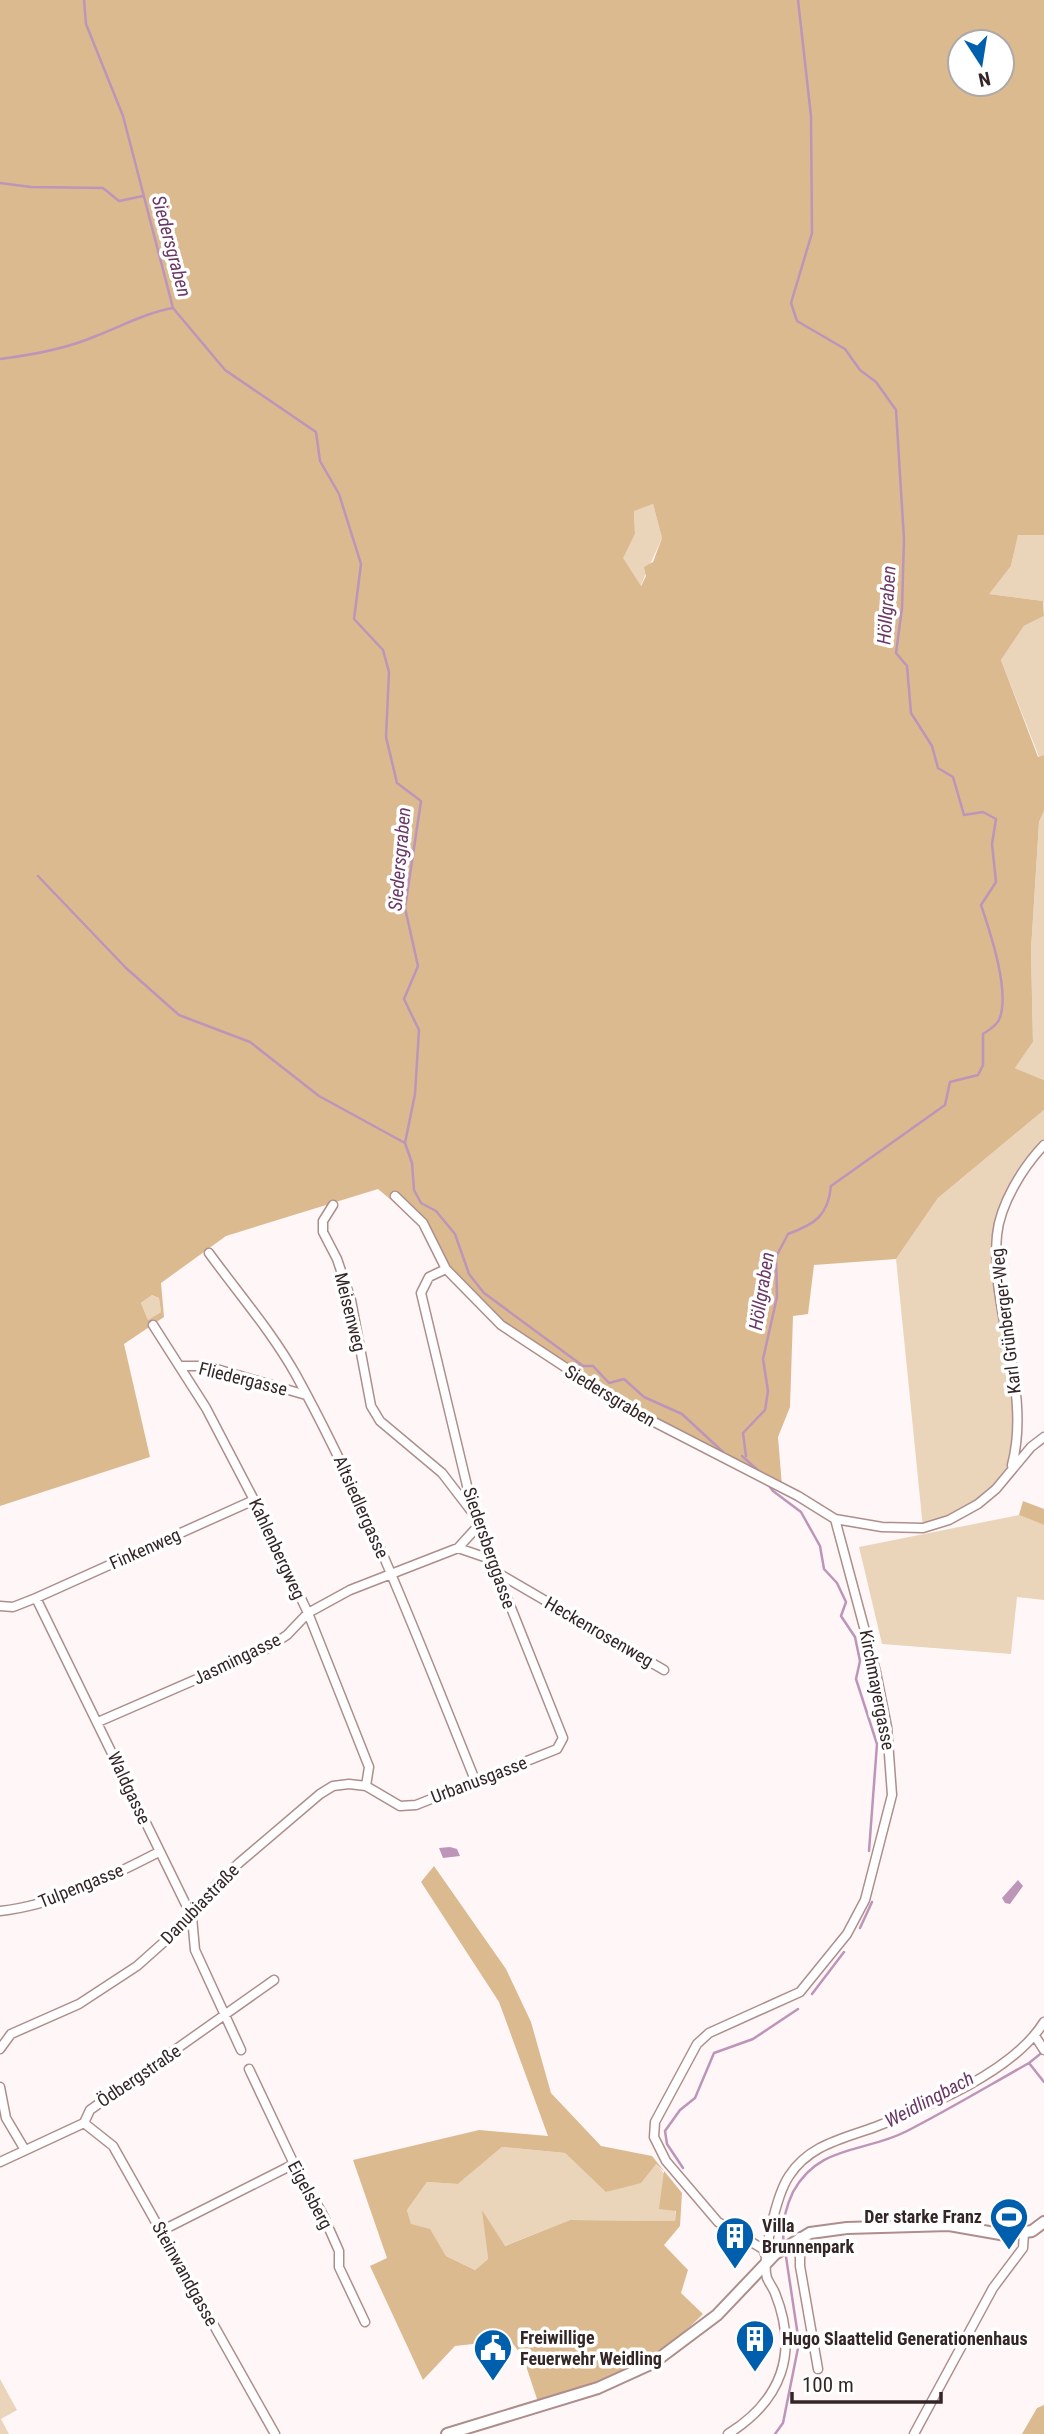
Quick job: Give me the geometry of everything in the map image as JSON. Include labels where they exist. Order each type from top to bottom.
[{"type":"main road","points":[[447,2434],[598,2388],[653,2363],[717,2315],[772,2258],[798,2238],[830,2229],[949,2225],[996,2234],[1024,2233],[1044,2222]]},
{"type":"street","name":"Karl Grünberger-Weg","points":[[1011,1468],[1017,1448],[1015,1382],[1005,1336],[997,1235],[1008,1200],[1044,1144]]},
{"type":"street","name":"Siedersgraben","points":[[395,1196],[423,1223],[446,1269],[502,1325],[564,1369],[684,1440],[774,1484],[835,1519]]},
{"type":"street","name":"Meisenweg","points":[[333,1205],[323,1221],[323,1232],[337,1259],[351,1300],[371,1406],[380,1421],[442,1473],[474,1515]]},
{"type":"street","name":"Altsiedlergasse","points":[[209,1253],[295,1373],[327,1433],[391,1574],[475,1780]]},
{"type":"street","name":"Siedersberggasse","points":[[446,1269],[429,1277],[421,1293],[474,1515],[563,1738],[557,1749]]},
{"type":"street","name":"Kahlenbergweg","points":[[153,1325],[180,1366],[254,1500],[308,1613],[369,1767],[366,1786]]},
{"type":"street","name":"Fliedergasse","points":[[180,1366],[206,1366],[306,1395]]},
{"type":"street","points":[[835,1519],[882,1527],[923,1528],[949,1520],[978,1504],[996,1489],[1011,1468],[1044,1437]]},
{"type":"street","name":"Finkenweg","points":[[36,1598],[254,1500]]},
{"type":"street","name":"Kirchmayergasse","points":[[772,2258],[718,2222],[666,2161],[653,2137],[655,2122],[697,2044],[709,2034],[800,1993],[847,1934],[865,1900],[892,1795],[887,1727],[876,1672],[835,1519]]},
{"type":"street","name":"Jasmingasse","points":[[98,1722],[266,1648],[287,1635],[308,1613],[350,1590],[458,1548],[478,1525]]},
{"type":"street","points":[[458,1548],[493,1560]]},
{"type":"street","name":"Heckenrosenweg","points":[[498,1573],[664,1670]]},
{"type":"street","points":[[0,1606],[13,1607],[36,1598]]},
{"type":"street","name":"Waldgasse","points":[[36,1598],[192,1917],[195,1950],[226,2017]]},
{"type":"street","name":"Urbanusgasse","points":[[366,1786],[400,1807],[416,1805],[557,1749]]},
{"type":"street","name":"Danubiastraße","points":[[0,2049],[11,2034],[79,2004],[137,1965],[192,1917],[211,1890],[274,1831],[320,1794],[333,1787],[366,1786]]},
{"type":"street","name":"Tulpengasse","points":[[0,1911],[23,1909],[102,1881],[159,1852]]},
{"type":"street","name":"Ödbergstraße","points":[[0,2162],[84,2123],[90,2110],[226,2017],[274,1980]]},
{"type":"street","points":[[226,2017],[241,2050]]},
{"type":"street","points":[[728,2434],[744,2424],[765,2400],[781,2379],[786,2361],[775,2294],[766,2276],[772,2258],[769,2241],[780,2192],[790,2173],[811,2152],[919,2108],[975,2080],[1018,2053],[1035,2036],[1044,2022]]},
{"type":"street","points":[[1035,2036],[1042,2048]]},
{"type":"street","name":"Eigelsberg","points":[[249,2069],[293,2164],[323,2215],[338,2251],[339,2267],[365,2322]]},
{"type":"street","points":[[0,2087],[6,2118],[25,2150]]},
{"type":"street","name":"Steinwandgasse","points":[[84,2123],[113,2146],[275,2434]]},
{"type":"street","points":[[161,2231],[293,2164]]},
{"type":"street","points":[[914,2434],[993,2288],[1023,2248],[1024,2233]]},
{"type":"street","points":[[798,2238],[800,2266],[818,2369]]},
{"type":"shaded area","points":[[0,0],[1044,0],[1044,535],[1018,535],[1011,566],[989,594],[1043,601],[1044,616],[1024,626],[1001,660],[1038,757],[1044,755],[1044,811],[1039,822],[1031,950],[1033,1042],[1015,1068],[1044,1080],[1044,1110],[938,1198],[896,1259],[814,1265],[808,1314],[793,1316],[790,1407],[778,1437],[782,1486],[653,1422],[504,1325],[450,1268],[421,1225],[378,1189],[226,1236],[161,1283],[164,1317],[124,1344],[150,1457],[0,1506]],"holes":[[[653,504],[662,538],[653,562],[644,567],[646,576],[641,586],[623,558],[635,534],[634,511]],[[152,1295],[159,1298],[161,1312],[148,1320],[141,1303]]]},
{"type":"shaded area","points":[[653,504],[662,538],[640,587],[622,558],[635,534],[634,510]]},
{"type":"shaded area","points":[[1018,534],[1044,535],[1044,605],[1043,601],[988,594],[1011,566]]},
{"type":"shaded area","points":[[1044,616],[1044,755],[1039,757],[1001,660],[1024,626]]},
{"type":"shaded area","points":[[1044,811],[1044,1080],[1015,1068],[1033,1042],[1031,950],[1039,822]]},
{"type":"shaded area","points":[[1044,1110],[1044,1149],[1018,1181],[1000,1218],[998,1264],[1015,1382],[1017,1448],[996,1489],[978,1504],[923,1528],[896,1259],[938,1198]]},
{"type":"shaded area","points":[[152,1295],[159,1298],[161,1312],[148,1320],[141,1303]]},
{"type":"shaded area","points":[[1023,1501],[1044,1509],[1044,1525],[1019,1515]]},
{"type":"shaded area","points":[[1019,1515],[1044,1525],[1044,1600],[1017,1597],[1011,1654],[882,1644],[859,1547]]},
{"type":"shaded area","points":[[439,1848],[457,1849],[460,1856],[443,1858]]},
{"type":"shaded area","points":[[434,1866],[506,1969],[531,2022],[551,2093],[601,2146],[652,2156],[682,2193],[680,2226],[664,2245],[688,2270],[681,2293],[703,2314],[646,2360],[607,2379],[538,2402],[523,2357],[510,2340],[455,2346],[423,2380],[370,2266],[387,2258],[353,2160],[479,2130],[548,2136],[499,2002],[421,1882]],"holes":[[[502,2147],[565,2153],[606,2192],[641,2183],[656,2164],[664,2171],[659,2209],[676,2211],[675,2221],[570,2220],[505,2246],[482,2210],[488,2259],[475,2270],[446,2256],[430,2229],[411,2224],[407,2210],[427,2182],[458,2184]]]},
{"type":"shaded area","points":[[1018,1880],[1023,1886],[1010,1904],[1005,1903],[1002,1898]]},
{"type":"shaded area","points":[[502,2147],[565,2153],[607,2192],[656,2164],[672,2190],[675,2221],[570,2220],[504,2246],[483,2212],[488,2259],[475,2270],[446,2256],[430,2230],[411,2225],[407,2210],[427,2182],[458,2184]]},
{"type":"shaded area","points":[[0,2379],[17,2410],[1,2419],[9,2434],[0,2434]]},
{"type":"shaded area","points":[[1044,2405],[1044,2434],[1022,2434],[1037,2408]]},
{"type":"waterway","name":"Siedersgraben","points":[[84,0],[86,24],[123,116],[173,308],[225,370],[316,432],[320,461],[339,494],[361,564],[354,619],[383,650],[389,672],[386,737],[397,783],[421,801],[405,908],[418,966],[404,999],[419,1030],[415,1094],[405,1143],[412,1163],[414,1190],[421,1203],[436,1211],[455,1234],[469,1274],[484,1293],[583,1366],[593,1366],[609,1383],[624,1379],[644,1397],[682,1414],[723,1452]]},
{"type":"waterway","name":"Höllgraben","points":[[746,1456],[743,1433],[765,1410],[768,1391],[763,1359],[777,1297],[776,1257],[788,1234],[818,1218],[827,1205],[831,1186],[945,1105],[950,1082],[978,1075],[983,1065],[983,1034],[998,1022],[1003,994],[998,962],[981,905],[996,882],[992,844],[996,819],[983,812],[964,815],[953,777],[938,768],[932,746],[911,713],[907,666],[896,653],[902,608],[904,539],[896,410],[876,382],[860,370],[845,349],[797,321],[791,303],[812,233],[811,116],[798,0]]},
{"type":"waterway","points":[[0,183],[31,187],[103,188],[119,201],[143,196]]},
{"type":"waterway","points":[[0,359],[73,345],[143,316],[173,308]]},
{"type":"waterway","points":[[38,876],[126,968],[179,1015],[250,1042],[319,1096],[405,1143]]},
{"type":"waterway","name":"Siedersgraben","points":[[742,1456],[762,1474]]},
{"type":"waterway","name":"Siedersgraben","points":[[767,1483],[773,1491],[801,1512],[820,1546],[824,1569],[837,1583],[846,1602],[841,1616],[855,1637],[860,1661],[856,1679],[877,1744],[869,1851]]},
{"type":"waterway","name":"Siedersgraben","points":[[860,1928],[872,1902]]},
{"type":"waterway","name":"Siedersgraben","points":[[812,1994],[844,1952]]},
{"type":"waterway","name":"Siedersgraben","points":[[683,2168],[667,2144],[665,2131],[680,2110],[695,2098],[714,2053],[753,2039],[798,2009]]},
{"type":"waterway","name":"Weidlingbach","points":[[784,2244],[783,2224],[790,2198],[804,2176],[816,2165],[829,2157],[907,2131],[1029,2063],[1044,2051]]},
{"type":"waterway","points":[[1029,2063],[1044,2082]]},
{"type":"waterway","name":"Weidlingbach","points":[[775,2434],[783,2423],[799,2343],[785,2250]]},
{"type":"place","name":"Der starke Franz","points":[[1009,2251]]},
{"type":"place","name":"Villa Brunnenpark","points":[[735,2270]]},
{"type":"place","name":"Hugo Slaattelid Generationenhaus","points":[[755,2373]]},
{"type":"place","name":"Freiwillige Feuerwehr Weidling","points":[[493,2382]]}]
